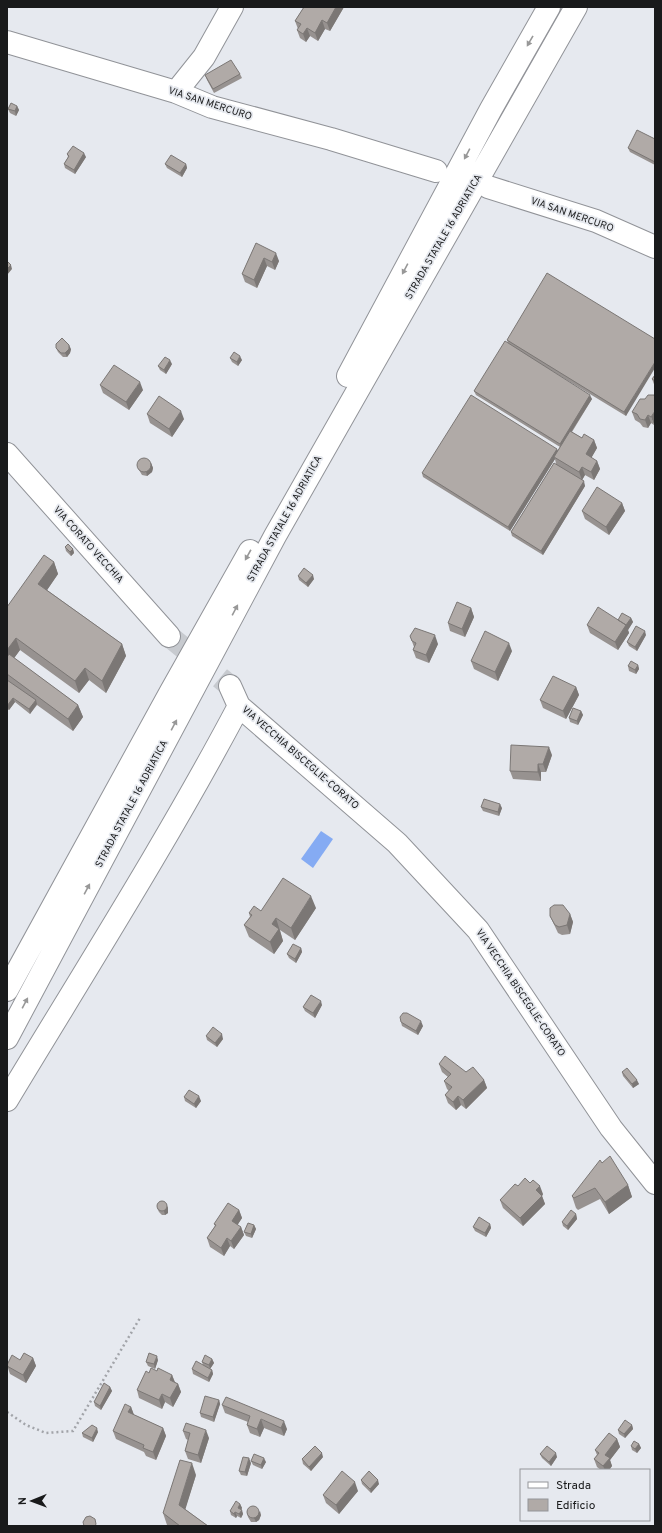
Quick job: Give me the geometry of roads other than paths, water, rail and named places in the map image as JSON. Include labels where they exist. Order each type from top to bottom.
[{"type":"main road","points":[[176,92],[204,57],[232,7]]},
{"type":"main road","name":"STRADA STATALE 16 ADRIATICA","points":[[7,990],[170,694],[327,415],[491,109],[550,7]]},
{"type":"main road","name":"STRADA STATALE 16 ADRIATICA","points":[[7,1038],[275,536],[576,7]]},
{"type":"main road","name":"VIA SAN MERCURO","points":[[7,42],[176,92],[212,107],[331,139],[436,171]]},
{"type":"main road","name":"VIA SAN MERCURO","points":[[488,187],[596,221],[655,247]]},
{"type":"main road","name":"VIA CORATO VECCHIA","points":[[7,454],[169,636]]},
{"type":"main road","name":"VIA VECCHIA BISCEGLIE-CORATO","points":[[230,686],[239,706],[397,843],[478,930],[611,1128],[655,1183]]},
{"type":"main road","points":[[7,1100],[154,856],[215,751],[239,706]]},
{"type":"water","points":[[321,831],[333,839],[313,868],[301,859]]},
{"type":"tunnel","points":[[169,636],[230,686]]}]
